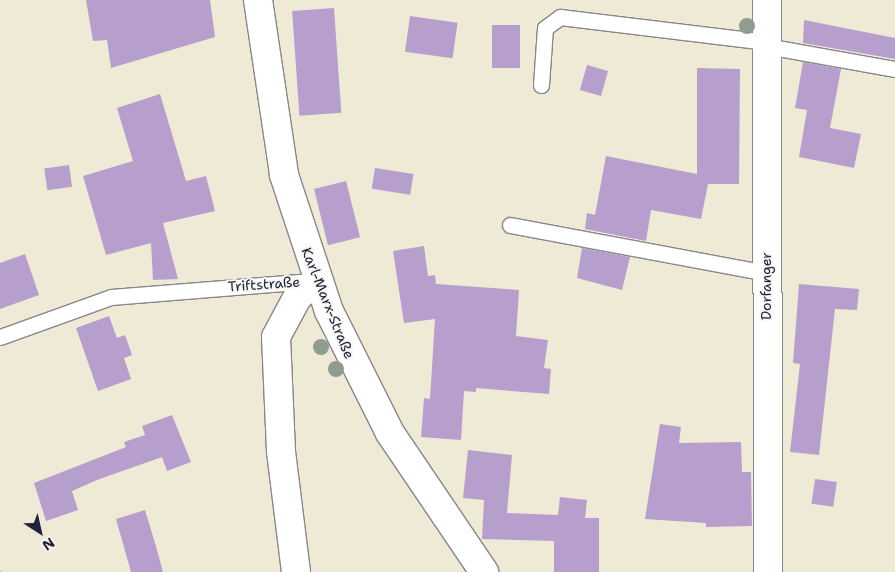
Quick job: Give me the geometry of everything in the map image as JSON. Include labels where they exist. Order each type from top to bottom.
[{"type":"street","name":"Karl-Marx-Straße","points":[[258,0],[284,175],[318,281],[390,432],[484,572]]},
{"type":"street","name":"Dorfanger","points":[[767,0],[768,572]]},
{"type":"street","name":"Triftstraße","points":[[296,572],[281,451],[276,337],[298,296],[318,281]]},
{"type":"lane","points":[[542,85],[545,28],[560,17],[766,44],[895,69]]},
{"type":"lane","points":[[510,225],[766,273]]},
{"type":"lane","name":"Triftstraße","points":[[0,337],[111,298],[318,281]]},
{"type":"building","points":[[86,0],[210,0],[215,37],[111,68],[107,40],[93,41]]},
{"type":"building","points":[[334,8],[341,113],[299,116],[292,11]]},
{"type":"building","points":[[410,16],[458,23],[453,58],[405,52]]},
{"type":"building","points":[[804,20],[895,38],[895,59],[803,43]]},
{"type":"building","points":[[492,25],[520,25],[520,68],[492,68]]},
{"type":"building","points":[[803,62],[841,69],[830,128],[861,134],[854,168],[799,157],[807,110],[795,108]]},
{"type":"building","points":[[587,65],[608,71],[601,96],[580,90]]},
{"type":"building","points":[[697,68],[740,69],[739,184],[708,184],[701,219],[651,210],[646,241],[585,229],[587,213],[595,215],[606,156],[697,174]]},
{"type":"building","points":[[160,94],[186,181],[206,176],[215,211],[163,223],[178,279],[153,280],[151,243],[106,255],[83,176],[133,161],[117,108]]},
{"type":"building","points":[[69,165],[72,187],[47,190],[44,168]]},
{"type":"building","points":[[375,168],[414,174],[410,195],[372,189]]},
{"type":"building","points":[[346,181],[360,237],[328,245],[314,189]]},
{"type":"building","points":[[424,246],[428,276],[435,275],[436,284],[519,290],[516,336],[548,340],[544,368],[551,369],[549,394],[476,388],[476,392],[464,391],[461,440],[421,437],[424,398],[430,399],[435,319],[404,323],[393,251]]},
{"type":"building","points":[[582,248],[630,257],[622,290],[577,278]]},
{"type":"building","points":[[25,254],[39,295],[0,309],[0,263]]},
{"type":"building","points":[[799,284],[859,289],[857,310],[835,309],[819,455],[790,452],[800,364],[793,363]]},
{"type":"building","points":[[109,316],[117,338],[125,335],[132,355],[124,358],[131,379],[98,391],[76,328]]},
{"type":"building","points":[[172,415],[191,462],[167,471],[162,457],[97,480],[72,491],[78,510],[46,521],[34,483],[126,447],[124,442],[145,435],[142,426]]},
{"type":"building","points":[[660,424],[681,427],[679,443],[741,442],[742,472],[751,472],[752,526],[706,527],[706,523],[645,519]]},
{"type":"building","points":[[468,450],[512,455],[507,513],[558,515],[560,497],[587,500],[585,518],[599,518],[599,572],[554,572],[554,541],[482,539],[484,500],[463,498]]},
{"type":"building","points":[[815,479],[837,482],[833,507],[812,504]]},
{"type":"building","points":[[145,510],[163,572],[131,572],[116,519]]}]
